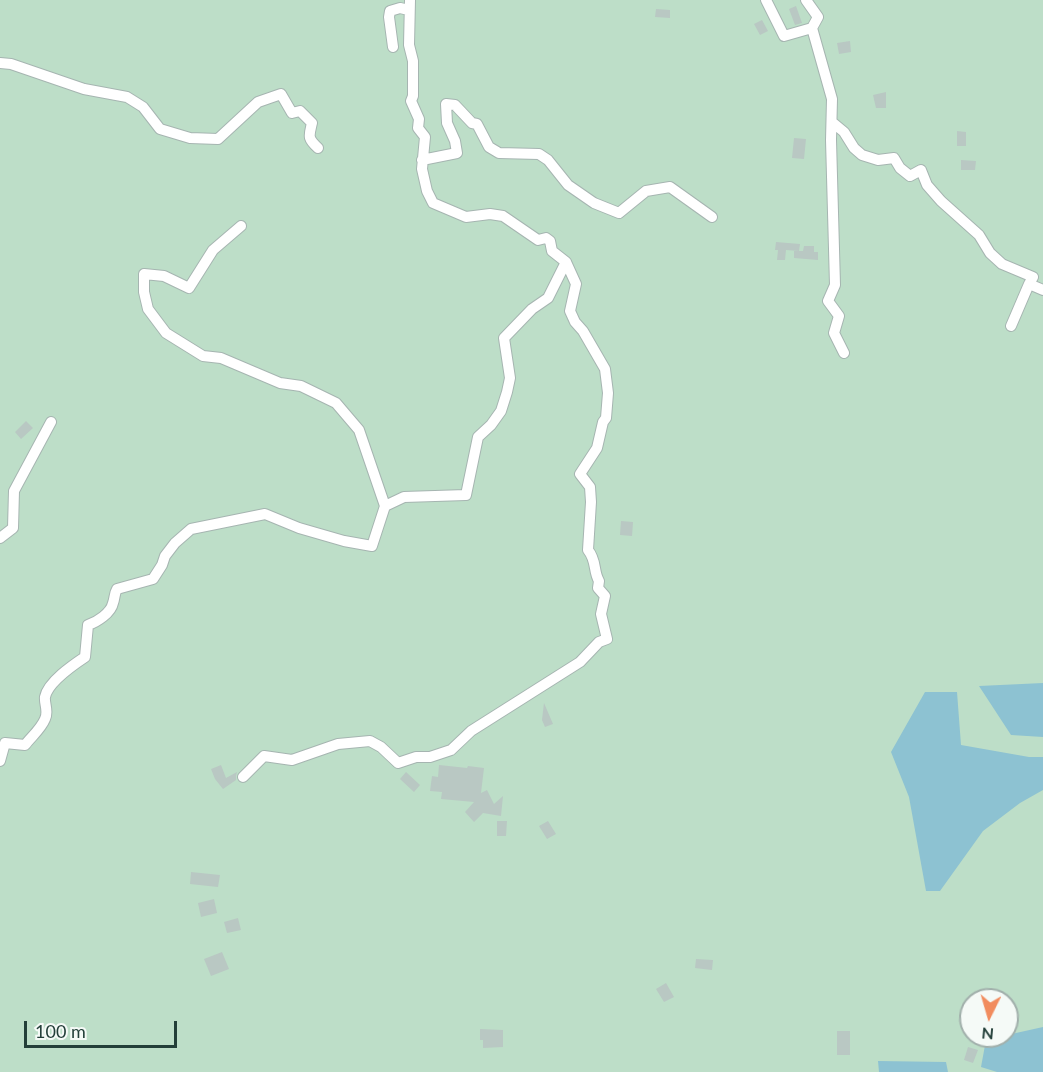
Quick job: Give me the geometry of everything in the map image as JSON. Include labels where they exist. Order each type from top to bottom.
[{"type":"street","points":[[766,0],[784,36],[812,28]]},
{"type":"street","points":[[806,0],[818,17],[812,28],[832,99],[835,285],[828,301],[839,316],[834,333],[844,353]]},
{"type":"street","points":[[243,777],[264,756],[292,760],[338,744],[370,741],[381,747],[398,763],[451,750],[471,731],[580,662],[599,642],[607,639],[601,614],[605,596],[598,588],[599,581],[593,556],[588,550],[590,487],[580,474],[597,448],[606,418],[608,393],[605,369],[583,331],[575,322],[570,310],[576,284],[566,262],[552,251],[550,241],[546,238],[538,240],[503,216],[490,214],[466,217],[433,203],[427,191],[422,169],[424,137],[418,128],[419,119],[411,101],[414,96],[413,61],[409,45],[410,5],[390,11],[388,17],[393,47]]},
{"type":"street","points":[[0,63],[10,64],[84,89],[127,97],[143,106],[160,129],[190,138],[218,139],[258,102],[281,94],[292,113],[300,111],[312,123],[310,141],[318,148]]},
{"type":"street","points":[[422,160],[457,153],[455,141],[447,123],[446,104],[455,105],[472,123],[477,124],[489,147],[499,153],[539,154],[548,160],[568,185],[594,203],[619,213],[646,191],[670,187],[712,218]]},
{"type":"street","points":[[832,122],[844,132],[862,155],[878,160],[894,158],[900,168],[910,176],[921,170],[927,185],[941,201],[979,235],[990,253],[1002,264],[1033,277],[1011,326]]},
{"type":"street","points":[[0,761],[5,743],[25,746],[46,718],[45,698],[48,688],[69,668],[85,657],[88,626],[97,622],[113,606],[117,589],[153,579],[165,556],[175,543],[191,529],[265,514],[344,542],[372,546],[385,506],[358,430],[336,403],[301,386],[280,382],[221,357],[203,356],[166,333],[148,309],[144,292],[144,274],[164,276],[189,288],[213,250],[241,226]]},
{"type":"street","points":[[385,506],[404,497],[466,495],[478,437],[501,411],[507,392],[510,378],[504,338],[532,309],[548,298],[566,262]]},
{"type":"street","points":[[1029,284],[1043,290]]},
{"type":"street","points":[[0,538],[13,528],[14,491],[51,422]]},
{"type":"green space","points":[[0,0],[1043,0],[1043,1072],[0,1072]]},
{"type":"water","points":[[1043,683],[1043,737],[1011,735],[979,686]]},
{"type":"water","points":[[925,692],[957,692],[961,745],[1029,757],[1043,757],[1043,790],[1020,803],[983,831],[940,891],[926,891],[909,797],[891,752]]},
{"type":"water","points":[[1043,1027],[1043,1072],[997,1072],[981,1067],[985,1048],[1019,1048],[1019,1032]]},
{"type":"water","points":[[878,1061],[946,1062],[948,1072],[879,1072]]},
{"type":"building","points":[[796,6],[802,23],[795,25],[789,9]]},
{"type":"building","points":[[656,9],[670,10],[670,18],[655,17]]},
{"type":"building","points":[[762,20],[768,31],[760,35],[754,24]]},
{"type":"building","points":[[850,41],[851,52],[839,54],[837,43]]},
{"type":"building","points":[[886,92],[886,108],[876,108],[873,95]]},
{"type":"building","points":[[957,131],[966,132],[966,146],[957,146]]},
{"type":"building","points":[[794,138],[806,139],[804,159],[792,158]]},
{"type":"building","points":[[961,160],[976,161],[975,170],[961,170]]},
{"type":"building","points":[[776,242],[800,244],[799,251],[786,250],[785,260],[777,260]]},
{"type":"building","points":[[804,246],[814,246],[814,252],[818,252],[818,260],[794,258],[794,251],[803,251]]},
{"type":"building","points":[[26,421],[33,428],[21,439],[15,432]]},
{"type":"building","points":[[621,521],[633,522],[632,536],[620,535]]},
{"type":"building","points":[[544,703],[553,724],[545,727],[542,720]]},
{"type":"building","points":[[221,765],[226,778],[237,772],[236,780],[223,789],[211,769]]},
{"type":"building","points":[[439,765],[484,768],[481,793],[487,790],[494,804],[503,796],[501,816],[483,813],[474,822],[465,812],[474,802],[441,799],[442,792],[430,791],[432,776],[438,777]]},
{"type":"building","points":[[406,772],[420,785],[414,792],[400,779]]},
{"type":"building","points":[[497,821],[507,821],[506,836],[497,836]]},
{"type":"building","points":[[548,821],[556,834],[547,839],[539,826]]},
{"type":"building","points":[[191,872],[220,875],[218,887],[190,884]]},
{"type":"building","points":[[214,899],[217,913],[201,917],[198,903]]},
{"type":"building","points":[[238,918],[241,930],[227,933],[224,922]]},
{"type":"building","points":[[222,952],[229,969],[211,976],[204,959]]},
{"type":"building","points":[[696,959],[713,960],[712,970],[695,968]]},
{"type":"building","points":[[666,983],[674,997],[664,1002],[656,989]]},
{"type":"building","points":[[480,1029],[503,1030],[503,1047],[483,1048]]},
{"type":"building","points":[[837,1031],[850,1031],[850,1055],[837,1055]]},
{"type":"building","points":[[968,1048],[978,1050],[973,1063],[964,1060]]}]
